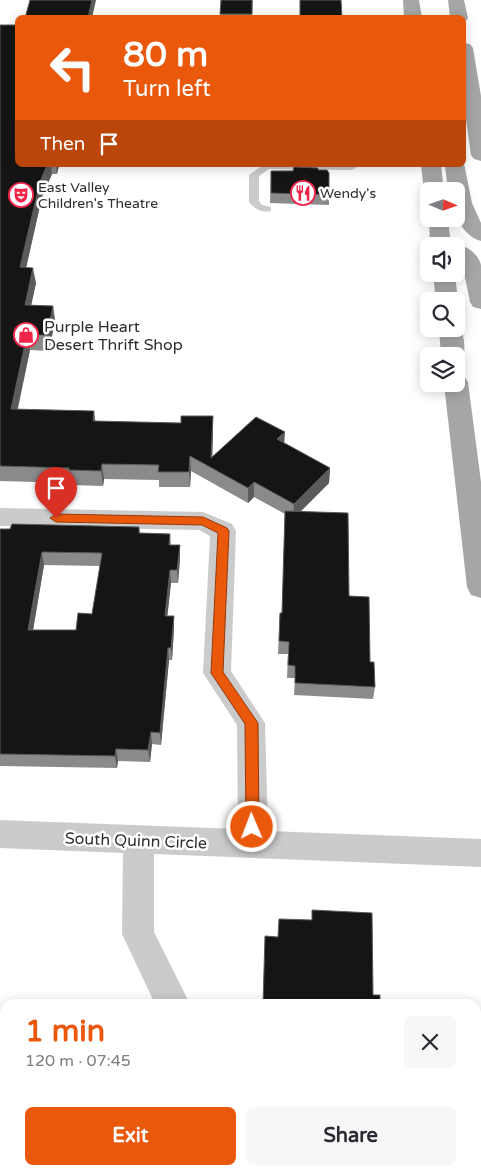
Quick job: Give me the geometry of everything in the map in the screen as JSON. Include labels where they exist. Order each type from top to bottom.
[{"type":"main road","points":[[410,0],[412,15]]},
{"type":"main road","points":[[456,0],[458,15]]},
{"type":"main road","points":[[466,61],[481,155]]},
{"type":"main road","points":[[431,167],[433,182]]},
{"type":"main road","points":[[455,167],[458,193],[464,212],[469,224],[481,235]]},
{"type":"main road","points":[[465,256],[477,278],[481,302]]},
{"type":"main road","points":[[457,392],[481,581]]},
{"type":"street","points":[[0,517],[203,521],[223,531],[217,673],[251,723],[253,844]]},
{"type":"street","name":"South Quinn Circle","points":[[0,834],[481,853]]},
{"type":"street","points":[[139,840],[138,934],[170,999]]},
{"type":"lane","points":[[266,167],[254,175],[254,202],[259,207],[268,209]]},
{"type":"building","points":[[30,0],[92,0],[89,15],[26,15]]},
{"type":"building","points":[[221,0],[252,0],[252,14],[220,14]]},
{"type":"building","points":[[300,0],[341,0],[342,15],[300,15]]},
{"type":"building","points":[[0,25],[15,25],[15,167],[46,167],[40,182],[20,267],[33,268],[25,305],[53,306],[47,335],[27,335],[11,409],[94,411],[93,421],[181,423],[181,416],[213,416],[211,458],[256,417],[285,432],[277,439],[330,468],[294,504],[254,482],[248,488],[190,456],[189,472],[158,472],[159,465],[102,464],[101,471],[0,466]]},
{"type":"building","points":[[294,167],[327,170],[329,173],[329,195],[271,193],[271,171],[293,171]]},
{"type":"building","points":[[285,511],[348,513],[349,596],[369,597],[370,662],[374,662],[375,687],[295,683],[295,666],[288,665],[289,642],[279,641],[280,613],[282,613]]},
{"type":"building","points":[[12,524],[139,527],[139,533],[170,534],[169,545],[180,545],[177,570],[170,570],[165,616],[174,616],[171,648],[168,648],[160,733],[151,732],[148,750],[116,749],[115,756],[0,754],[0,529],[10,529]],"holes":[[[42,552],[102,553],[92,614],[78,613],[76,630],[28,630]]]},
{"type":"building","points":[[312,910],[372,913],[373,995],[380,995],[380,999],[263,999],[265,936],[278,937],[279,919],[312,920]]},
{"type":"place","name":"Wendy's","points":[[303,193]]},
{"type":"place","name":"East Valley Children's Theatre","points":[[21,195]]},
{"type":"place","name":"Purple Heart Desert Thrift Shop","points":[[26,335]]},
{"type":"route","points":[[56,518],[203,521],[223,531],[217,673],[251,723],[252,827]]}]
